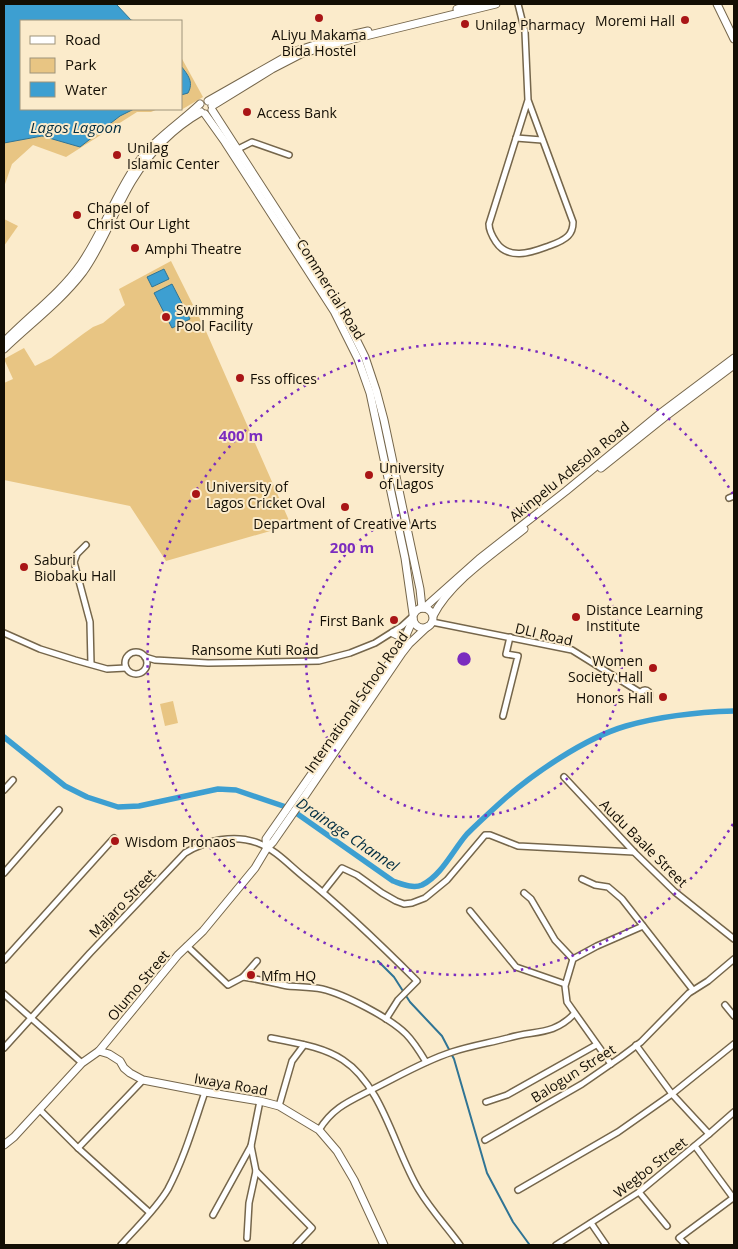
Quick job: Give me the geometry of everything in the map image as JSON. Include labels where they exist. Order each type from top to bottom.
[{"type":"street","points":[[202,110],[209,113],[211,105],[270,64],[301,49],[333,39],[476,4]]},
{"type":"street","points":[[211,105],[272,69],[308,52],[496,4]]},
{"type":"street","points":[[518,4],[525,32],[528,100],[570,211],[573,227],[566,238],[560,242],[530,252],[516,254],[505,251],[498,245],[489,231],[489,224],[528,100]]},
{"type":"street","points":[[717,4],[731,28],[734,39]]},
{"type":"street","points":[[4,349],[55,302],[82,273],[98,248],[131,182],[158,146],[202,110],[204,101],[211,105]]},
{"type":"street","name":"Commercial Road","points":[[211,105],[342,311],[365,357],[384,420],[423,608]]},
{"type":"street","points":[[4,342],[57,292],[81,264],[124,184],[141,158],[162,135],[202,110]]},
{"type":"street","name":"Commercial Road","points":[[202,110],[225,142],[334,311],[358,359],[370,393],[405,558],[413,616]]},
{"type":"street","points":[[516,138],[542,140]]},
{"type":"street","points":[[238,149],[252,142],[289,155]]},
{"type":"street","name":"Akinpelu Adesola Road","points":[[423,608],[479,559],[686,393],[734,358]]},
{"type":"street","name":"Akinpelu Adesola Road","points":[[431,622],[448,594],[480,565],[666,416],[734,365]]},
{"type":"street","points":[[86,545],[76,554],[74,562],[90,622],[91,664]]},
{"type":"street","points":[[423,608],[428,609],[431,622],[418,627],[413,616],[415,611],[423,608]]},
{"type":"street","name":"Ransome Kuti Road","points":[[145,657],[155,660],[208,663],[320,661],[350,654],[392,633],[413,616]]},
{"type":"street","name":"International School Road","points":[[295,804],[402,643],[413,616]]},
{"type":"street","name":"International School Road","points":[[267,848],[269,841],[280,825],[402,653],[431,622]]},
{"type":"street","name":"DLI Road","points":[[431,622],[572,650],[641,693]]},
{"type":"street","points":[[4,633],[40,649],[107,669],[126,668]]},
{"type":"street","points":[[392,633],[398,636],[402,643]]},
{"type":"street","points":[[503,716],[518,656],[506,654],[510,637]]},
{"type":"street","points":[[132,652],[141,653],[145,657],[147,662],[146,668],[141,673],[131,674],[126,668],[125,660],[132,652]]},
{"type":"street","name":"Audu Baale Street","points":[[564,777],[634,852],[675,892],[734,939]]},
{"type":"street","points":[[4,790],[13,780]]},
{"type":"street","points":[[4,873],[59,810]]},
{"type":"street","points":[[323,892],[342,868],[358,875],[396,901],[404,904],[419,901],[447,880],[485,835],[490,835],[518,846],[634,852]]},
{"type":"street","points":[[4,960],[114,838]]},
{"type":"street","name":"Majaro Street","points":[[4,1048],[185,853],[206,844],[236,838],[252,841],[277,854],[323,892],[418,981],[406,990],[386,1019]]},
{"type":"street","name":"Olumo Street","points":[[4,1145],[40,1110],[82,1063],[99,1051],[164,972],[203,931],[255,868],[267,848]]},
{"type":"street","points":[[582,879],[595,885],[608,886],[622,899],[693,990]]},
{"type":"street","points":[[524,893],[531,899],[555,940],[573,959]]},
{"type":"street","points":[[470,911],[516,967],[565,984]]},
{"type":"street","points":[[611,1064],[567,1002],[564,992],[565,984],[573,959],[643,926]]},
{"type":"street","points":[[187,946],[228,985],[243,977],[257,961]]},
{"type":"street","name":"Balogun Street","points":[[485,1140],[582,1084],[611,1064],[636,1045],[693,990],[708,981],[734,959]]},
{"type":"street","points":[[243,977],[322,989],[346,998],[386,1019],[406,1034],[426,1062]]},
{"type":"street","points":[[4,994],[82,1063]]},
{"type":"street","points":[[725,1005],[734,1016]]},
{"type":"street","points":[[319,1130],[345,1104],[385,1081],[426,1062],[447,1053],[532,1032],[557,1028],[574,1014]]},
{"type":"street","points":[[270,1038],[330,1053],[344,1061],[372,1090],[419,1191],[460,1245]]},
{"type":"street","points":[[518,1190],[618,1132],[672,1094],[734,1044]]},
{"type":"street","points":[[279,1106],[292,1061],[304,1045]]},
{"type":"street","points":[[486,1102],[507,1095],[596,1045]]},
{"type":"street","points":[[636,1045],[672,1094],[709,1134]]},
{"type":"street","name":"Iwaya Road","points":[[99,1051],[109,1054],[120,1061],[130,1073],[144,1080],[279,1106],[319,1130],[337,1151],[354,1180],[384,1245]]},
{"type":"street","points":[[78,1148],[144,1080]]},
{"type":"street","points":[[121,1245],[159,1202],[174,1176],[206,1092]]},
{"type":"street","points":[[213,1215],[251,1146],[260,1101]]},
{"type":"street","points":[[40,1110],[78,1148],[149,1212]]},
{"type":"street","name":"Wegbo Street","points":[[556,1245],[639,1192],[734,1112]]},
{"type":"street","points":[[4,1138],[14,1137]]},
{"type":"street","points":[[247,1238],[249,1203],[256,1171],[251,1146]]},
{"type":"street","points":[[686,1245],[679,1238],[734,1198],[695,1146]]},
{"type":"street","points":[[256,1171],[312,1228],[296,1245]]},
{"type":"street","points":[[639,1192],[667,1226]]},
{"type":"street","points":[[591,1223],[606,1245]]},
{"type":"green space","name":"Lagos Lagoon","points":[[4,4],[20,20],[20,110],[156,110],[137,112],[66,157],[33,145],[12,164],[4,187]]},
{"type":"green space","points":[[182,59],[203,97],[182,109]]},
{"type":"green space","points":[[4,219],[18,226],[4,246]]},
{"type":"green space","points":[[171,261],[205,329],[291,525],[166,561],[130,506],[4,480],[4,383],[13,379],[4,359],[24,348],[35,366],[51,358],[93,327],[103,323],[125,305],[119,289]]},
{"type":"green space","points":[[173,701],[178,723],[165,726],[160,704]]},
{"type":"water","name":"Lagos Lagoon","points":[[4,4],[116,4],[131,20],[20,20],[20,110],[132,110],[120,116],[80,147],[42,136],[4,143]]},
{"type":"water","points":[[182,67],[190,82],[188,93],[182,95]]},
{"type":"water","points":[[164,269],[169,279],[152,287],[147,277]]},
{"type":"water","points":[[172,284],[190,319],[172,328],[154,293]]},
{"type":"waterway","name":"Drainage Channel","points":[[4,737],[65,786],[87,797],[118,807],[139,806],[218,789],[236,790],[289,808],[393,881],[408,886],[415,886],[422,885],[436,875],[467,834],[527,780],[577,748],[626,726],[680,715],[734,711]]},
{"type":"waterway","points":[[378,961],[394,977],[410,1002],[442,1036],[454,1059],[487,1173],[513,1222],[529,1244]]},
{"type":"place","name":"ALiyu Makama Bida Hostel","points":[[319,18]]},
{"type":"place","name":"Moremi Hall","points":[[685,20]]},
{"type":"place","name":"Unilag Pharmacy","points":[[465,24]]},
{"type":"place","name":"Access Bank","points":[[247,112]]},
{"type":"place","name":"Unilag Islamic Center","points":[[117,155]]},
{"type":"place","name":"Chapel of Christ Our Light","points":[[77,215]]},
{"type":"place","name":"Amphi Theatre","points":[[135,248]]},
{"type":"place","name":"Swimming Pool Facility","points":[[166,317]]},
{"type":"place","name":"Fss offices","points":[[240,378]]},
{"type":"place","name":"University of Lagos","points":[[369,475]]},
{"type":"place","name":"University of Lagos Cricket Oval","points":[[196,494]]},
{"type":"place","name":"Department of Creative Arts","points":[[345,507]]},
{"type":"place","name":"Saburi Biobaku Hall","points":[[24,567]]},
{"type":"place","name":"Distance Learning Institute","points":[[576,617]]},
{"type":"place","name":"First Bank","points":[[394,620]]},
{"type":"place","name":"Women Society Hall","points":[[653,668]]},
{"type":"place","name":"Honors Hall","points":[[663,697]]},
{"type":"place","name":"Wisdom Pronaos","points":[[115,841]]},
{"type":"place","name":"Mfm HQ","points":[[251,975]]}]
